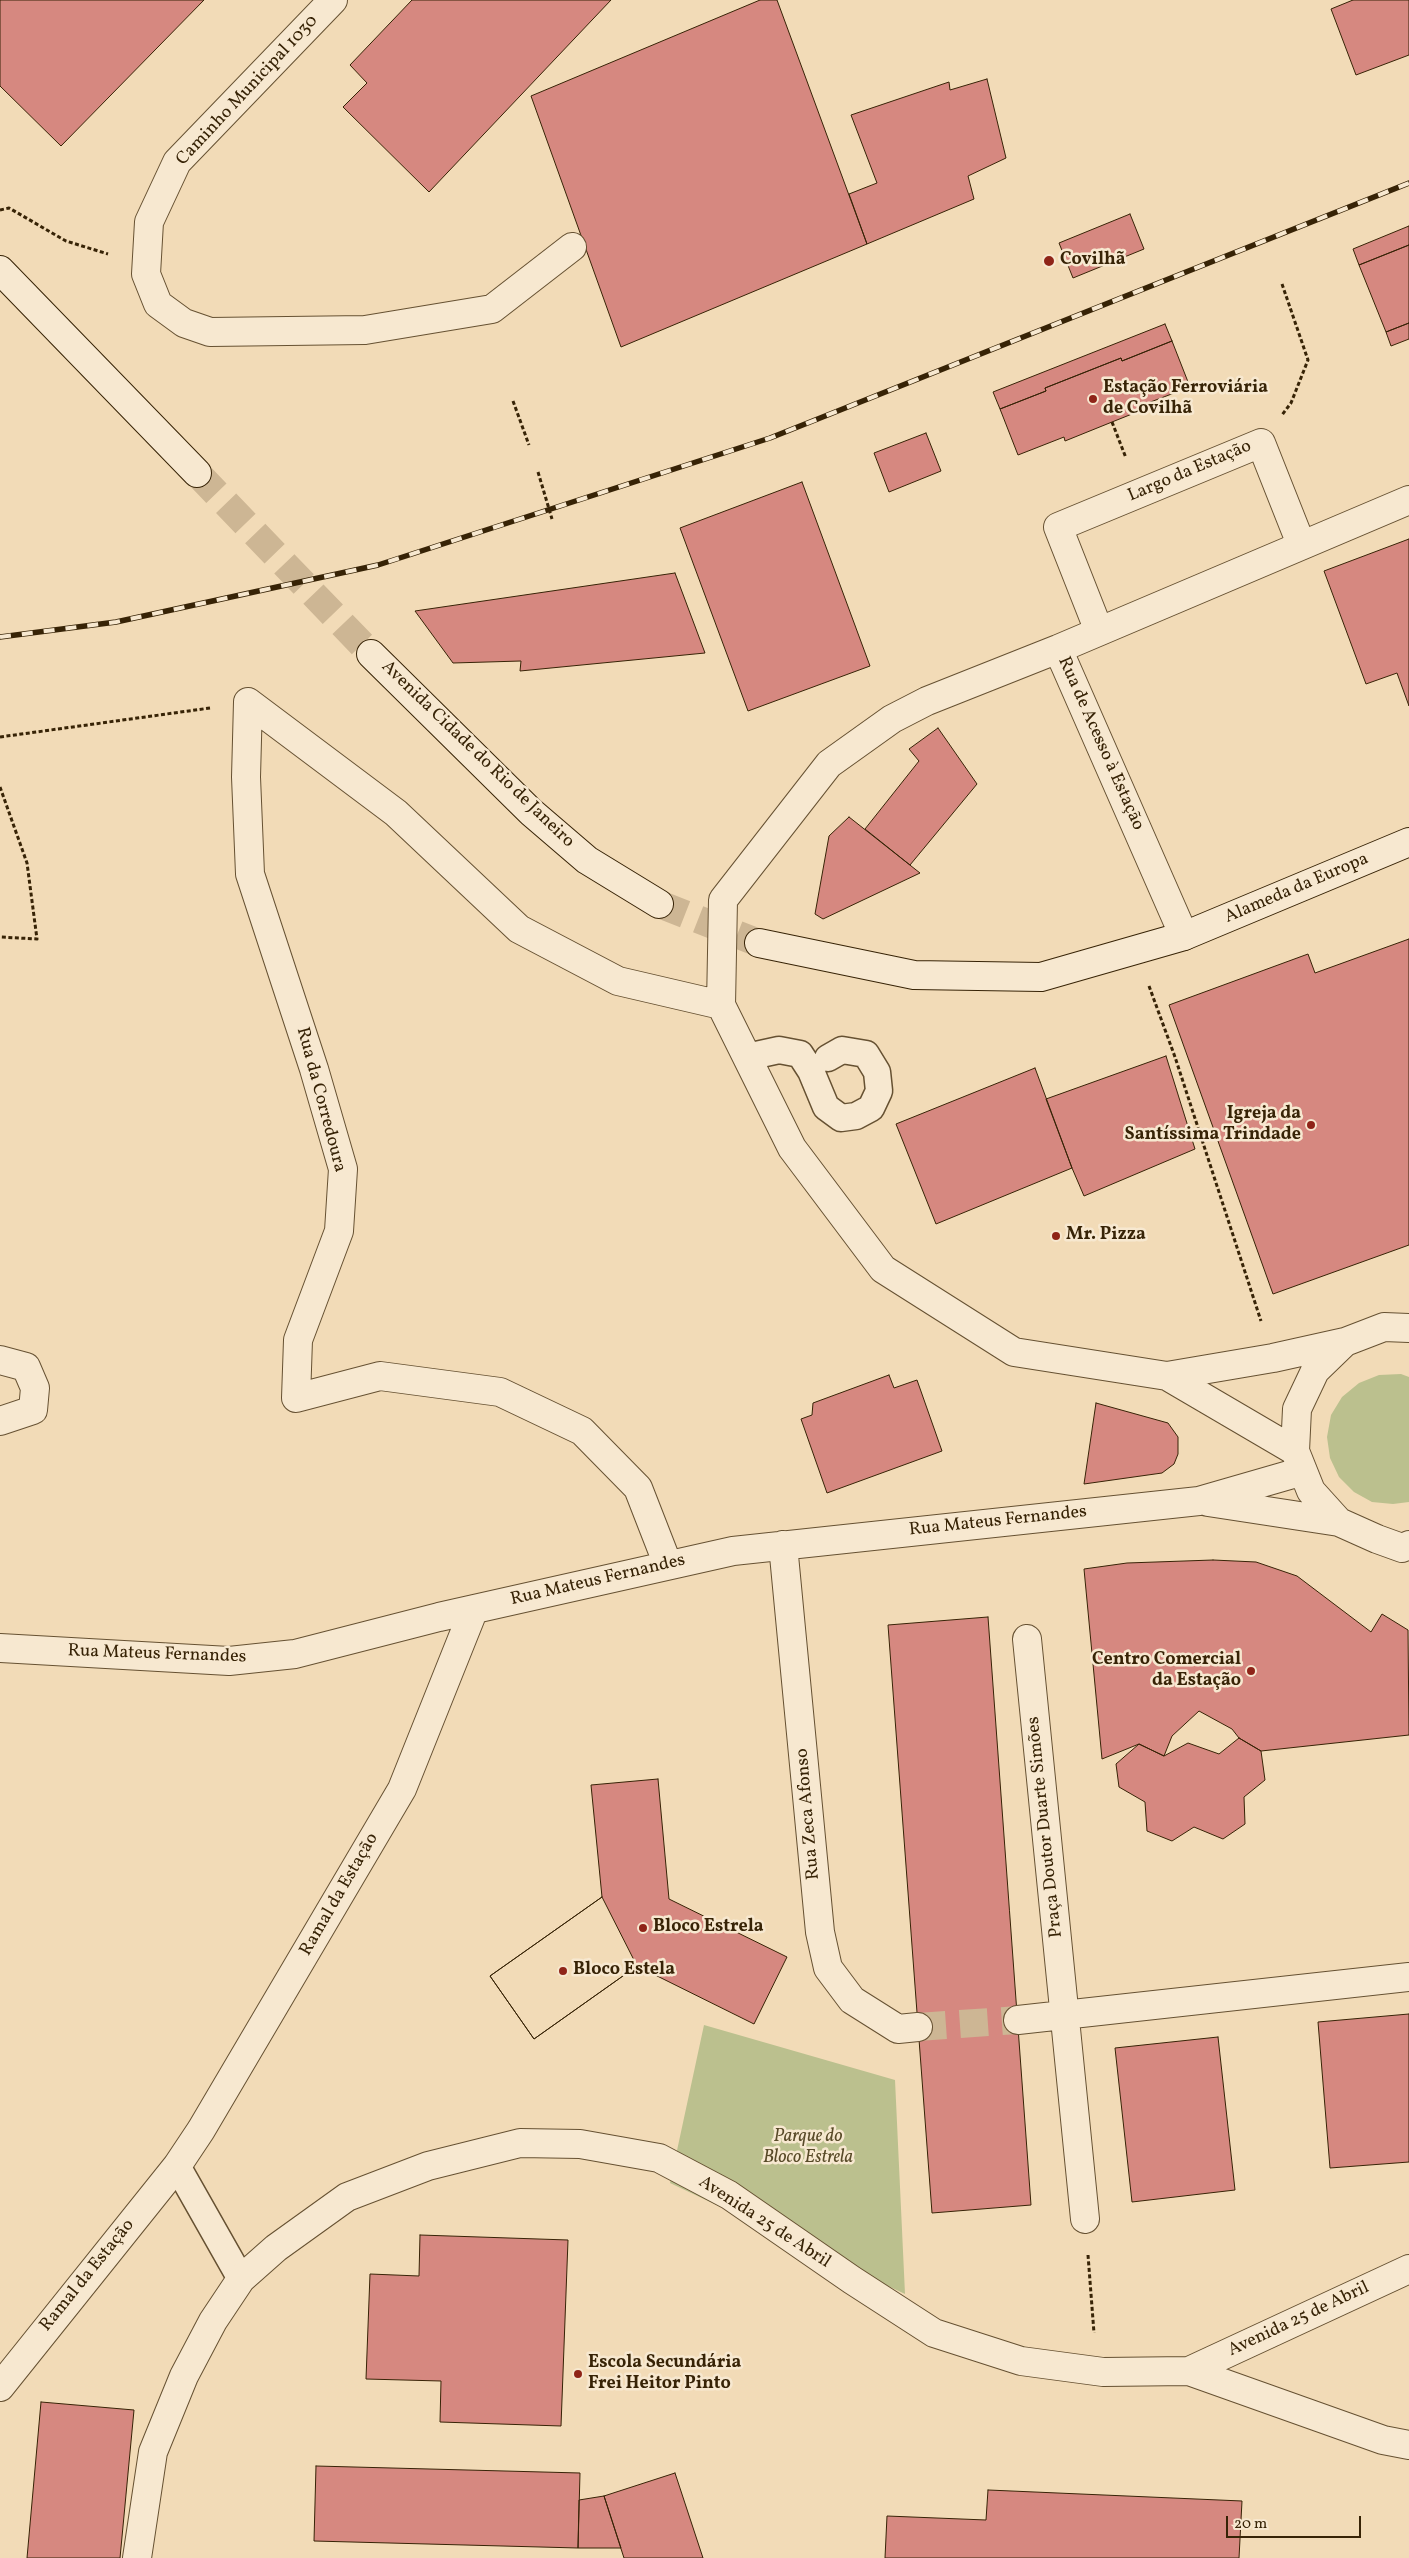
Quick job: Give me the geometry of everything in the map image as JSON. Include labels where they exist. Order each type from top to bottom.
[{"type":"street","name":"Caminho Municipal 1030","points":[[334,0],[177,162],[149,222],[146,274],[158,304],[184,323],[210,332],[365,330],[492,309],[572,247]]},
{"type":"street","points":[[0,270],[197,473]]},
{"type":"street","name":"Largo da Estação","points":[[1099,631],[1058,527],[1261,443],[1301,544]]},
{"type":"street","points":[[1058,649],[1301,544],[1409,500]]},
{"type":"street","name":"Rua de Acesso à Estação","points":[[1184,936],[1058,649],[927,701],[892,719],[829,764],[723,900],[720,1005],[792,1148],[884,1269],[1014,1352],[1166,1376],[1273,1358],[1345,1342]]},
{"type":"street","name":"Avenida Cidade do Rio de Janeiro","points":[[371,654],[531,812],[587,860],[659,904]]},
{"type":"street","points":[[248,702],[396,813],[519,929],[618,981],[720,1005]]},
{"type":"street","name":"Rua da Corredoura","points":[[248,702],[246,777],[250,874],[314,1069],[343,1169],[339,1231],[298,1340],[296,1398],[380,1376],[500,1392],[582,1431],[638,1488],[668,1565]]},
{"type":"street","name":"Alameda da Europa","points":[[1184,936],[1409,842]]},
{"type":"street","points":[[759,942],[914,975],[1041,977],[1184,936]]},
{"type":"street","points":[[1407,1550],[1377,1540],[1339,1522],[1311,1491],[1299,1461],[1297,1409],[1315,1371],[1345,1342],[1384,1327],[1409,1328]]},
{"type":"street","points":[[0,1360],[26,1367],[36,1388],[33,1410],[0,1421]]},
{"type":"street","name":"Rua de Acesso à Estação","points":[[1166,1376],[1299,1461]]},
{"type":"street","name":"Rua Mateus Fernandes","points":[[1199,1501],[1299,1461]]},
{"type":"street","name":"Rua Mateus Fernandes","points":[[0,1648],[229,1661],[295,1654],[474,1609],[733,1551],[1199,1501],[1339,1522]]},
{"type":"street","name":"Rua Zeca Afonso","points":[[783,1545],[820,1932],[828,1968],[852,2000],[898,2029],[918,2027]]},
{"type":"street","name":"Ramal da Estação","points":[[0,2387],[177,2166],[293,1975],[402,1789],[474,1609]]},
{"type":"street","name":"Praça Doutor Duarte Simões","points":[[1028,1639],[1085,2220]]},
{"type":"street","points":[[1018,2020],[1409,1977]]},
{"type":"street","name":"Avenida 25 de Abril","points":[[138,2558],[153,2452],[184,2376],[213,2321],[241,2279],[276,2248],[347,2198],[428,2166],[520,2143],[580,2144],[658,2158],[667,2162],[728,2195],[852,2280],[934,2332],[1021,2361],[1095,2371],[1188,2371],[1383,2440],[1409,2445]]},
{"type":"street","name":"Avenida 25 de Abril","points":[[1188,2371],[1409,2269]]},
{"type":"lane","points":[[747,1057],[779,1050],[800,1054],[814,1078],[826,1107],[841,1118],[856,1116],[871,1108],[879,1091],[877,1072],[866,1054],[842,1050],[828,1058]]},
{"type":"lane","points":[[177,2166],[241,2279]]},
{"type":"path","points":[[0,210],[9,208],[66,241],[104,253],[147,259]]},
{"type":"path","points":[[1282,284],[1308,360],[1291,403]]},
{"type":"path","points":[[513,401],[529,445]]},
{"type":"path","points":[[538,472],[552,519]]},
{"type":"path","points":[[0,737],[248,702]]},
{"type":"path","points":[[0,787],[27,863],[37,938],[0,937]]},
{"type":"path","points":[[1135,950],[1175,1057],[1273,1358]]},
{"type":"path","points":[[1085,2220],[1094,2319],[1095,2371]]},
{"type":"green space","points":[[1401,1374],[1409,1377],[1409,1502],[1393,1504],[1372,1502],[1354,1492],[1339,1477],[1330,1458],[1327,1437],[1331,1415],[1342,1397],[1359,1383],[1379,1375]]},
{"type":"green space","name":"Parque do Bloco Estrela","points":[[704,2025],[895,2080],[905,2294],[670,2183]]},
{"type":"building","points":[[0,0],[204,0],[61,146],[0,86]]},
{"type":"building","points":[[412,0],[611,0],[429,192],[343,107],[367,83],[350,65]]},
{"type":"building","points":[[760,0],[777,0],[867,244],[621,347],[531,96]]},
{"type":"building","points":[[1353,0],[1409,0],[1409,55],[1356,75],[1331,9]]},
{"type":"building","points":[[987,79],[1006,158],[968,176],[974,199],[867,244],[849,194],[877,183],[851,115],[949,82],[950,90]]},
{"type":"building","points":[[1130,214],[1144,249],[1073,278],[1059,243]]},
{"type":"building","points":[[1409,226],[1409,245],[1359,265],[1353,249]]},
{"type":"building","points":[[1409,245],[1409,323],[1386,332],[1359,265]]},
{"type":"building","points":[[1409,323],[1409,339],[1391,346],[1386,332]]},
{"type":"building","points":[[1165,324],[1172,341],[1122,361],[1121,358],[1045,388],[1046,391],[1000,409],[993,392]]},
{"type":"building","name":"Estação Ferroviária de Covilhã","points":[[1172,341],[1190,387],[1140,406],[1142,410],[1065,441],[1064,437],[1018,455],[1000,409],[1046,391],[1045,388],[1121,358],[1122,361]]},
{"type":"building","points":[[926,433],[941,471],[889,492],[874,453]]},
{"type":"building","points":[[802,482],[870,666],[748,711],[680,528]]},
{"type":"building","points":[[1409,539],[1409,706],[1397,673],[1366,684],[1324,571]]},
{"type":"building","points":[[675,573],[705,653],[520,671],[521,661],[453,663],[415,611]]},
{"type":"building","points":[[938,728],[977,784],[910,865],[865,829],[919,761],[909,749]]},
{"type":"building","points":[[849,817],[920,873],[823,919],[815,914],[829,836]]},
{"type":"building","name":"Igreja da Santíssima Trindade","points":[[1409,939],[1409,1245],[1273,1294],[1169,1005],[1308,954],[1315,973]]},
{"type":"building","points":[[1166,1056],[1195,1149],[1084,1196],[1046,1099]]},
{"type":"building","points":[[1035,1068],[1072,1168],[936,1224],[896,1124]]},
{"type":"building","points":[[889,1375],[894,1388],[917,1380],[942,1451],[827,1493],[801,1419],[812,1415],[813,1403]]},
{"type":"building","points":[[1096,1403],[1168,1423],[1178,1437],[1178,1454],[1174,1464],[1162,1473],[1084,1484]]},
{"type":"building","name":"Centro Comercial da Estação","points":[[1213,1560],[1256,1562],[1297,1576],[1371,1632],[1382,1614],[1408,1630],[1409,1735],[1261,1751],[1239,1738],[1232,1729],[1199,1711],[1172,1736],[1164,1756],[1139,1744],[1102,1759],[1084,1569],[1127,1563]]},
{"type":"building","points":[[988,1617],[1031,2205],[932,2213],[888,1625]]},
{"type":"building","points":[[1239,1738],[1261,1751],[1265,1780],[1244,1797],[1245,1824],[1223,1839],[1194,1827],[1172,1841],[1147,1831],[1145,1802],[1119,1787],[1116,1764],[1139,1744],[1164,1756],[1188,1743],[1219,1754]]},
{"type":"building","name":"Bloco Estrela","points":[[658,1779],[669,1899],[787,1957],[754,2024],[637,1966],[534,2039],[490,1976],[602,1897],[591,1785]]},
{"type":"building","name":"Bloco Estela","points":[[602,1897],[637,1966],[534,2039],[490,1976]]},
{"type":"building","points":[[1409,2014],[1409,2162],[1330,2168],[1318,2022]]},
{"type":"building","points":[[1218,2037],[1235,2190],[1132,2202],[1115,2048]]},
{"type":"building","points":[[420,2235],[568,2240],[561,2426],[440,2422],[441,2381],[366,2379],[370,2274],[419,2276]]},
{"type":"building","points":[[41,2402],[134,2410],[120,2558],[27,2558]]},
{"type":"building","points":[[316,2466],[580,2473],[578,2548],[314,2541]]},
{"type":"building","points":[[675,2473],[703,2558],[624,2558],[604,2496]]},
{"type":"building","points":[[988,2490],[1242,2501],[1239,2558],[885,2558],[887,2516],[986,2520]]},
{"type":"building","points":[[604,2496],[621,2548],[578,2548],[579,2500]]},
{"type":"tunnel","points":[[197,473],[371,654]]},
{"type":"tunnel","points":[[659,904],[759,943]]},
{"type":"tunnel","points":[[918,2027],[1018,2020]]},
{"type":"railway","points":[[0,637],[116,622],[378,565],[770,438],[1409,183]]},
{"type":"place","name":"Covilhã","points":[[1049,261]]},
{"type":"place","name":"Estação Ferroviária de Covilhã","points":[[1093,399]]},
{"type":"place","name":"Igreja da Santíssima Trindade","points":[[1311,1125]]},
{"type":"place","name":"Mr. Pizza","points":[[1056,1236]]},
{"type":"place","name":"Centro Comercial da Estação","points":[[1251,1671]]},
{"type":"place","name":"Bloco Estrela","points":[[643,1928]]},
{"type":"place","name":"Bloco Estela","points":[[563,1971]]},
{"type":"place","name":"Escola Secundária Frei Heitor Pinto","points":[[578,2374]]}]
